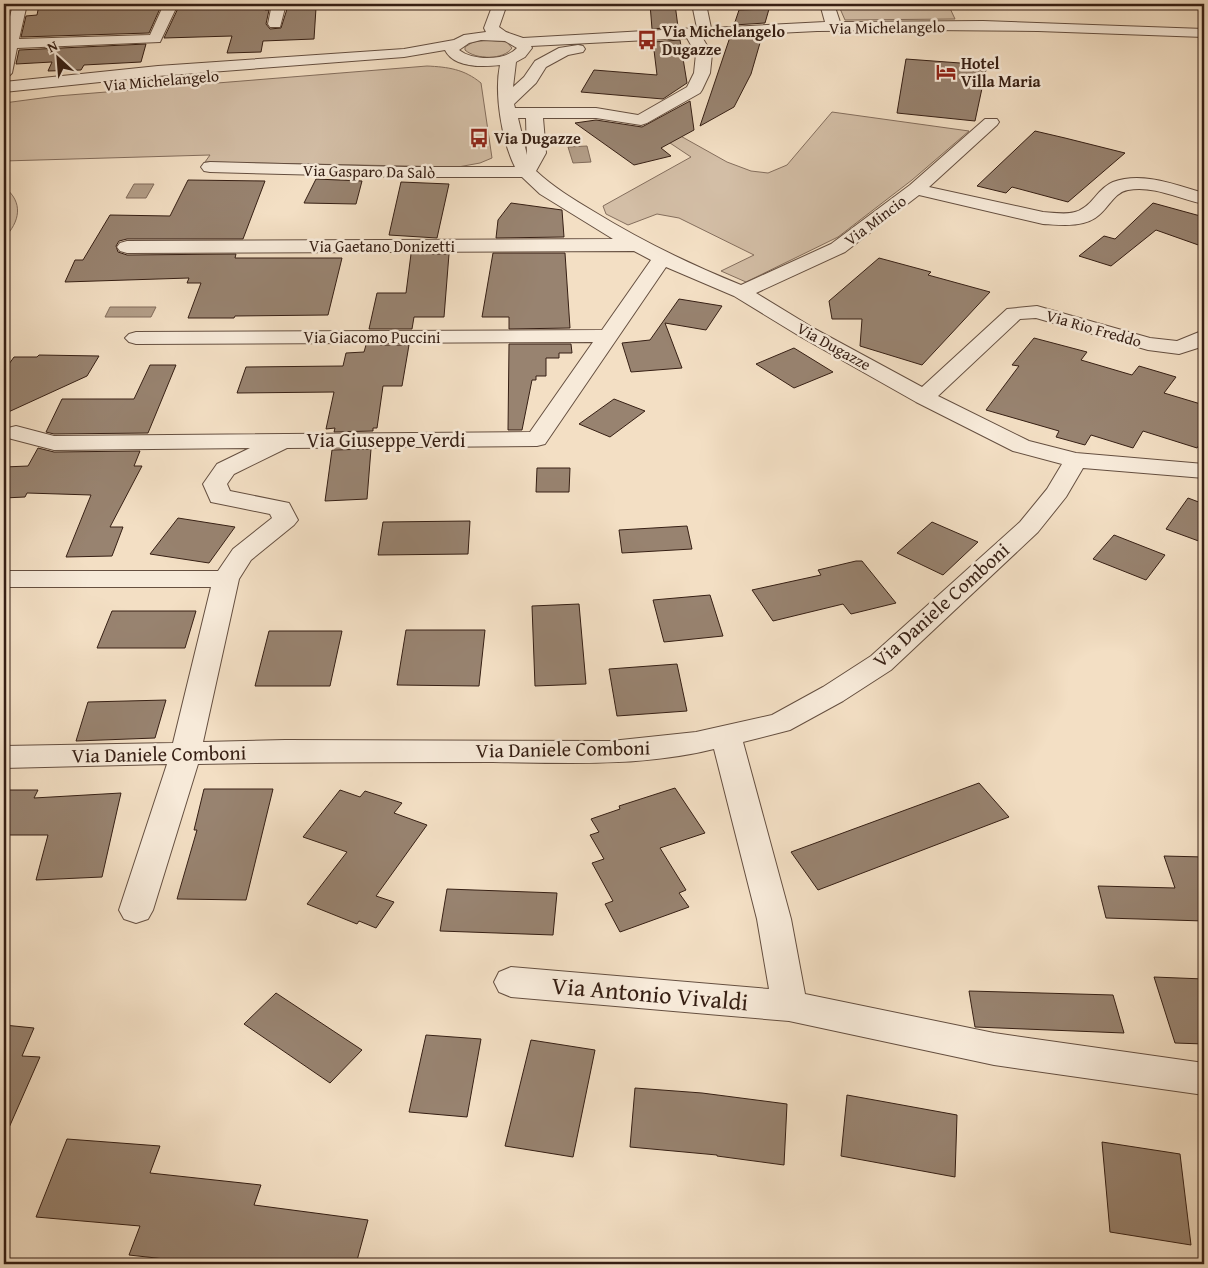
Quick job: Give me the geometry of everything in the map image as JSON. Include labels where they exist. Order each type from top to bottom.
[{"type":"street","points":[[4,73],[20,4]]},
{"type":"street","points":[[10,44],[155,39],[171,4]]},
{"type":"street","points":[[275,24],[278,4]]},
{"type":"street","points":[[500,4],[491,28],[501,36],[522,46],[570,41],[698,36]]},
{"type":"street","points":[[698,36],[564,51],[540,64],[508,108],[534,112],[596,113],[641,120],[694,90],[702,73],[704,54],[698,36],[699,4]]},
{"type":"street","points":[[827,4],[834,27]]},
{"type":"street","points":[[965,11],[973,26]]},
{"type":"street","points":[[493,19],[472,38],[454,50],[461,58],[507,69],[522,46]]},
{"type":"street","name":"Via Michelangelo","points":[[698,36],[742,36],[762,29],[973,26],[1097,28],[1204,33]]},
{"type":"street","points":[[472,38],[501,36]]},
{"type":"street","name":"Via Michelangelo","points":[[4,87],[158,71],[454,50]]},
{"type":"street","name":"Via Michelangelo","points":[[4,96],[87,86],[275,71],[295,67],[317,59]]},
{"type":"street","name":"Via Dugazze","points":[[507,69],[508,108],[519,156],[527,172],[546,190],[637,245],[741,292],[808,333],[1021,446],[1076,460],[1204,471]]},
{"type":"street","points":[[527,172],[538,153],[534,112]]},
{"type":"street","name":"Via Mincio","points":[[741,292],[838,248],[916,189],[991,122]]},
{"type":"street","name":"Via Gasparo Da Salò","points":[[210,167],[527,172]]},
{"type":"street","points":[[916,189],[1043,218],[1063,220],[1091,213],[1110,191],[1133,184],[1148,185],[1204,199]]},
{"type":"street","name":"Via Gaetano Donizetti","points":[[127,248],[637,245]]},
{"type":"street","name":"Via Giuseppe Verdi","points":[[16,434],[54,444],[537,438],[663,257]]},
{"type":"street","name":"Via Rio Freddo","points":[[924,396],[1014,313],[1037,312],[1148,344],[1179,348],[1202,339],[1204,336]]},
{"type":"street","name":"Via Giacomo Puccini","points":[[136,338],[608,336]]},
{"type":"street","points":[[136,910],[186,753],[226,578],[242,555],[285,520],[280,508],[220,496],[215,484],[225,469],[288,441]]},
{"type":"street","name":"Via Daniele Comboni","points":[[4,757],[286,751],[611,752],[696,743],[780,723],[833,694],[881,663],[1028,527],[1057,492],[1076,460]]},
{"type":"street","points":[[4,579],[226,578]]},
{"type":"street","points":[[726,736],[774,919],[789,1006]]},
{"type":"street","name":"Via Antonio Vivaldi","points":[[511,982],[789,1006],[994,1049],[1204,1079]]},
{"type":"shaded area","points":[[838,4],[948,4],[955,19],[845,20]]},
{"type":"shaded area","points":[[487,40],[507,42],[512,48],[497,57],[476,56],[465,50],[465,47],[473,42]]},
{"type":"shaded area","points":[[427,66],[456,70],[475,78],[481,83],[492,158],[480,163],[458,167],[205,162],[210,155],[4,161],[4,103],[57,96]]},
{"type":"shaded area","points":[[832,112],[969,131],[912,180],[838,237],[746,282],[721,271],[754,255],[679,218],[657,214],[628,225],[606,214],[603,206],[691,157],[664,139],[677,134],[727,162],[751,171],[768,173],[787,165]]},
{"type":"shaded area","points":[[587,146],[591,162],[573,163],[568,147]]},
{"type":"shaded area","points":[[134,184],[154,184],[146,198],[126,198]]},
{"type":"shaded area","points":[[4,187],[15,199],[18,212],[14,225],[4,238]]},
{"type":"shaded area","points":[[110,307],[156,307],[151,317],[105,317]]},
{"type":"building","points":[[162,4],[149,33],[21,37],[26,16],[37,15],[39,5]]},
{"type":"building","points":[[180,4],[215,4],[214,6],[266,4],[265,10],[269,10],[266,24],[270,29],[281,28],[287,9],[316,8],[314,39],[263,41],[261,52],[227,53],[232,36],[164,38]]},
{"type":"building","points":[[650,4],[675,4],[678,27],[652,29]]},
{"type":"building","points":[[769,9],[765,23],[734,25],[739,10]]},
{"type":"building","points":[[762,36],[751,74],[734,107],[700,126],[730,37]]},
{"type":"building","points":[[680,40],[687,83],[663,99],[581,92],[594,70],[657,75],[653,42]]},
{"type":"building","points":[[146,44],[141,62],[84,65],[81,70],[48,71],[52,62],[16,64],[19,50]]},
{"type":"building","points":[[906,59],[987,65],[975,121],[897,113]]},
{"type":"building","points":[[690,101],[694,130],[661,148],[671,156],[634,165],[575,123],[596,120],[642,127]]},
{"type":"building","points":[[1035,131],[1125,153],[1068,202],[1012,187],[1006,193],[977,186]]},
{"type":"building","points":[[316,179],[362,181],[356,204],[304,203]]},
{"type":"building","points":[[188,180],[265,181],[243,239],[127,239],[119,241],[116,246],[118,252],[127,255],[236,254],[235,258],[342,258],[328,315],[188,318],[201,283],[187,283],[189,278],[65,282],[75,260],[83,260],[110,215],[170,216]]},
{"type":"building","points":[[401,182],[449,184],[437,238],[389,235]]},
{"type":"building","points":[[511,203],[562,210],[564,237],[496,238],[498,220]]},
{"type":"building","points":[[1153,203],[1204,217],[1204,247],[1156,230],[1111,266],[1079,256],[1104,236],[1115,239]]},
{"type":"building","points":[[493,253],[565,253],[570,328],[509,329],[509,317],[482,317]]},
{"type":"building","points":[[411,254],[449,254],[444,317],[414,317],[412,329],[369,329],[377,293],[406,293]]},
{"type":"building","points":[[879,258],[931,272],[928,275],[990,292],[922,365],[860,346],[862,319],[832,319],[829,301]]},
{"type":"building","points":[[679,299],[722,306],[706,330],[665,323],[682,368],[631,372],[622,343],[650,340]]},
{"type":"building","points":[[1034,338],[1087,352],[1081,360],[1132,375],[1139,366],[1176,377],[1164,393],[1204,405],[1204,437],[1197,448],[1143,431],[1133,448],[1091,435],[1085,445],[1056,437],[1059,431],[986,410],[1019,366],[1012,365]]},
{"type":"building","points":[[509,344],[571,344],[572,353],[559,353],[559,358],[546,358],[546,376],[536,376],[536,380],[532,380],[522,430],[508,430]]},
{"type":"building","points":[[366,345],[409,345],[402,386],[383,386],[377,428],[373,428],[373,431],[334,432],[335,428],[326,429],[334,392],[237,393],[246,367],[343,366],[346,353],[364,352]]},
{"type":"building","points":[[794,348],[833,372],[794,388],[756,364]]},
{"type":"building","points":[[39,355],[99,356],[87,376],[4,414],[4,371],[14,357],[37,357]]},
{"type":"building","points":[[150,365],[176,365],[148,433],[54,434],[46,432],[62,399],[134,399]]},
{"type":"building","points":[[614,399],[645,411],[610,437],[579,424]]},
{"type":"building","points":[[38,448],[54,452],[140,451],[134,466],[142,466],[110,527],[123,527],[112,556],[66,557],[91,495],[27,493],[25,497],[4,498],[4,467],[28,466]]},
{"type":"building","points":[[371,449],[367,499],[325,501],[332,450]]},
{"type":"building","points":[[537,468],[570,468],[569,492],[536,492]]},
{"type":"building","points":[[1188,498],[1204,504],[1204,543],[1166,529]]},
{"type":"building","points":[[178,518],[235,527],[209,563],[150,554]]},
{"type":"building","points":[[470,521],[468,554],[378,555],[383,522]]},
{"type":"building","points":[[932,522],[978,542],[943,575],[897,553]]},
{"type":"building","points":[[687,526],[692,549],[622,553],[619,530]]},
{"type":"building","points":[[1114,535],[1165,555],[1146,580],[1093,559]]},
{"type":"building","points":[[862,561],[896,603],[851,614],[843,604],[773,621],[752,590],[821,575],[818,570]]},
{"type":"building","points":[[710,595],[723,636],[664,642],[653,600]]},
{"type":"building","points":[[579,604],[586,684],[535,686],[532,606]]},
{"type":"building","points":[[112,611],[196,611],[185,648],[97,648]]},
{"type":"building","points":[[406,630],[485,630],[479,686],[397,685]]},
{"type":"building","points":[[269,631],[342,631],[330,686],[255,686]]},
{"type":"building","points":[[677,664],[687,711],[617,716],[609,669]]},
{"type":"building","points":[[166,700],[155,738],[76,741],[88,702]]},
{"type":"building","points":[[979,783],[1009,817],[818,890],[791,852]]},
{"type":"building","points":[[675,788],[705,833],[660,848],[686,890],[679,893],[689,907],[620,932],[605,904],[613,901],[592,863],[604,859],[590,835],[599,832],[591,819],[620,809],[619,806]]},
{"type":"building","points":[[204,789],[273,789],[246,900],[177,899],[197,830],[194,830]]},
{"type":"building","points":[[4,790],[38,790],[34,798],[121,793],[102,877],[36,880],[48,835],[4,835]]},
{"type":"building","points":[[340,790],[360,797],[365,791],[402,803],[394,813],[427,825],[376,896],[394,902],[376,928],[359,921],[357,924],[307,904],[347,852],[303,837]]},
{"type":"building","points":[[1164,856],[1204,857],[1204,921],[1106,918],[1098,886],[1175,888]]},
{"type":"building","points":[[447,889],[557,893],[553,935],[440,931]]},
{"type":"building","points":[[1154,977],[1204,979],[1204,1044],[1175,1043]]},
{"type":"building","points":[[969,991],[1113,995],[1124,1033],[975,1027]]},
{"type":"building","points":[[276,993],[362,1050],[330,1083],[244,1024]]},
{"type":"building","points":[[4,1025],[34,1028],[22,1056],[40,1057],[4,1139]]},
{"type":"building","points":[[426,1035],[481,1039],[467,1117],[409,1112]]},
{"type":"building","points":[[531,1040],[595,1050],[573,1157],[505,1146]]},
{"type":"building","points":[[635,1088],[702,1093],[787,1104],[784,1165],[717,1155],[630,1147]]},
{"type":"building","points":[[847,1095],[957,1115],[955,1177],[841,1156]]},
{"type":"building","points":[[67,1139],[160,1146],[150,1173],[261,1185],[254,1205],[368,1220],[356,1264],[210,1264],[129,1255],[140,1226],[36,1217]]},
{"type":"building","points":[[1102,1142],[1180,1154],[1191,1245],[1110,1232]]},
{"type":"place","name":"Via Michelangelo Dugazze","points":[[647,40]]},
{"type":"place","name":"Hotel Villa Maria","points":[[946,72]]},
{"type":"place","name":"Via Dugazze","points":[[479,138]]}]
